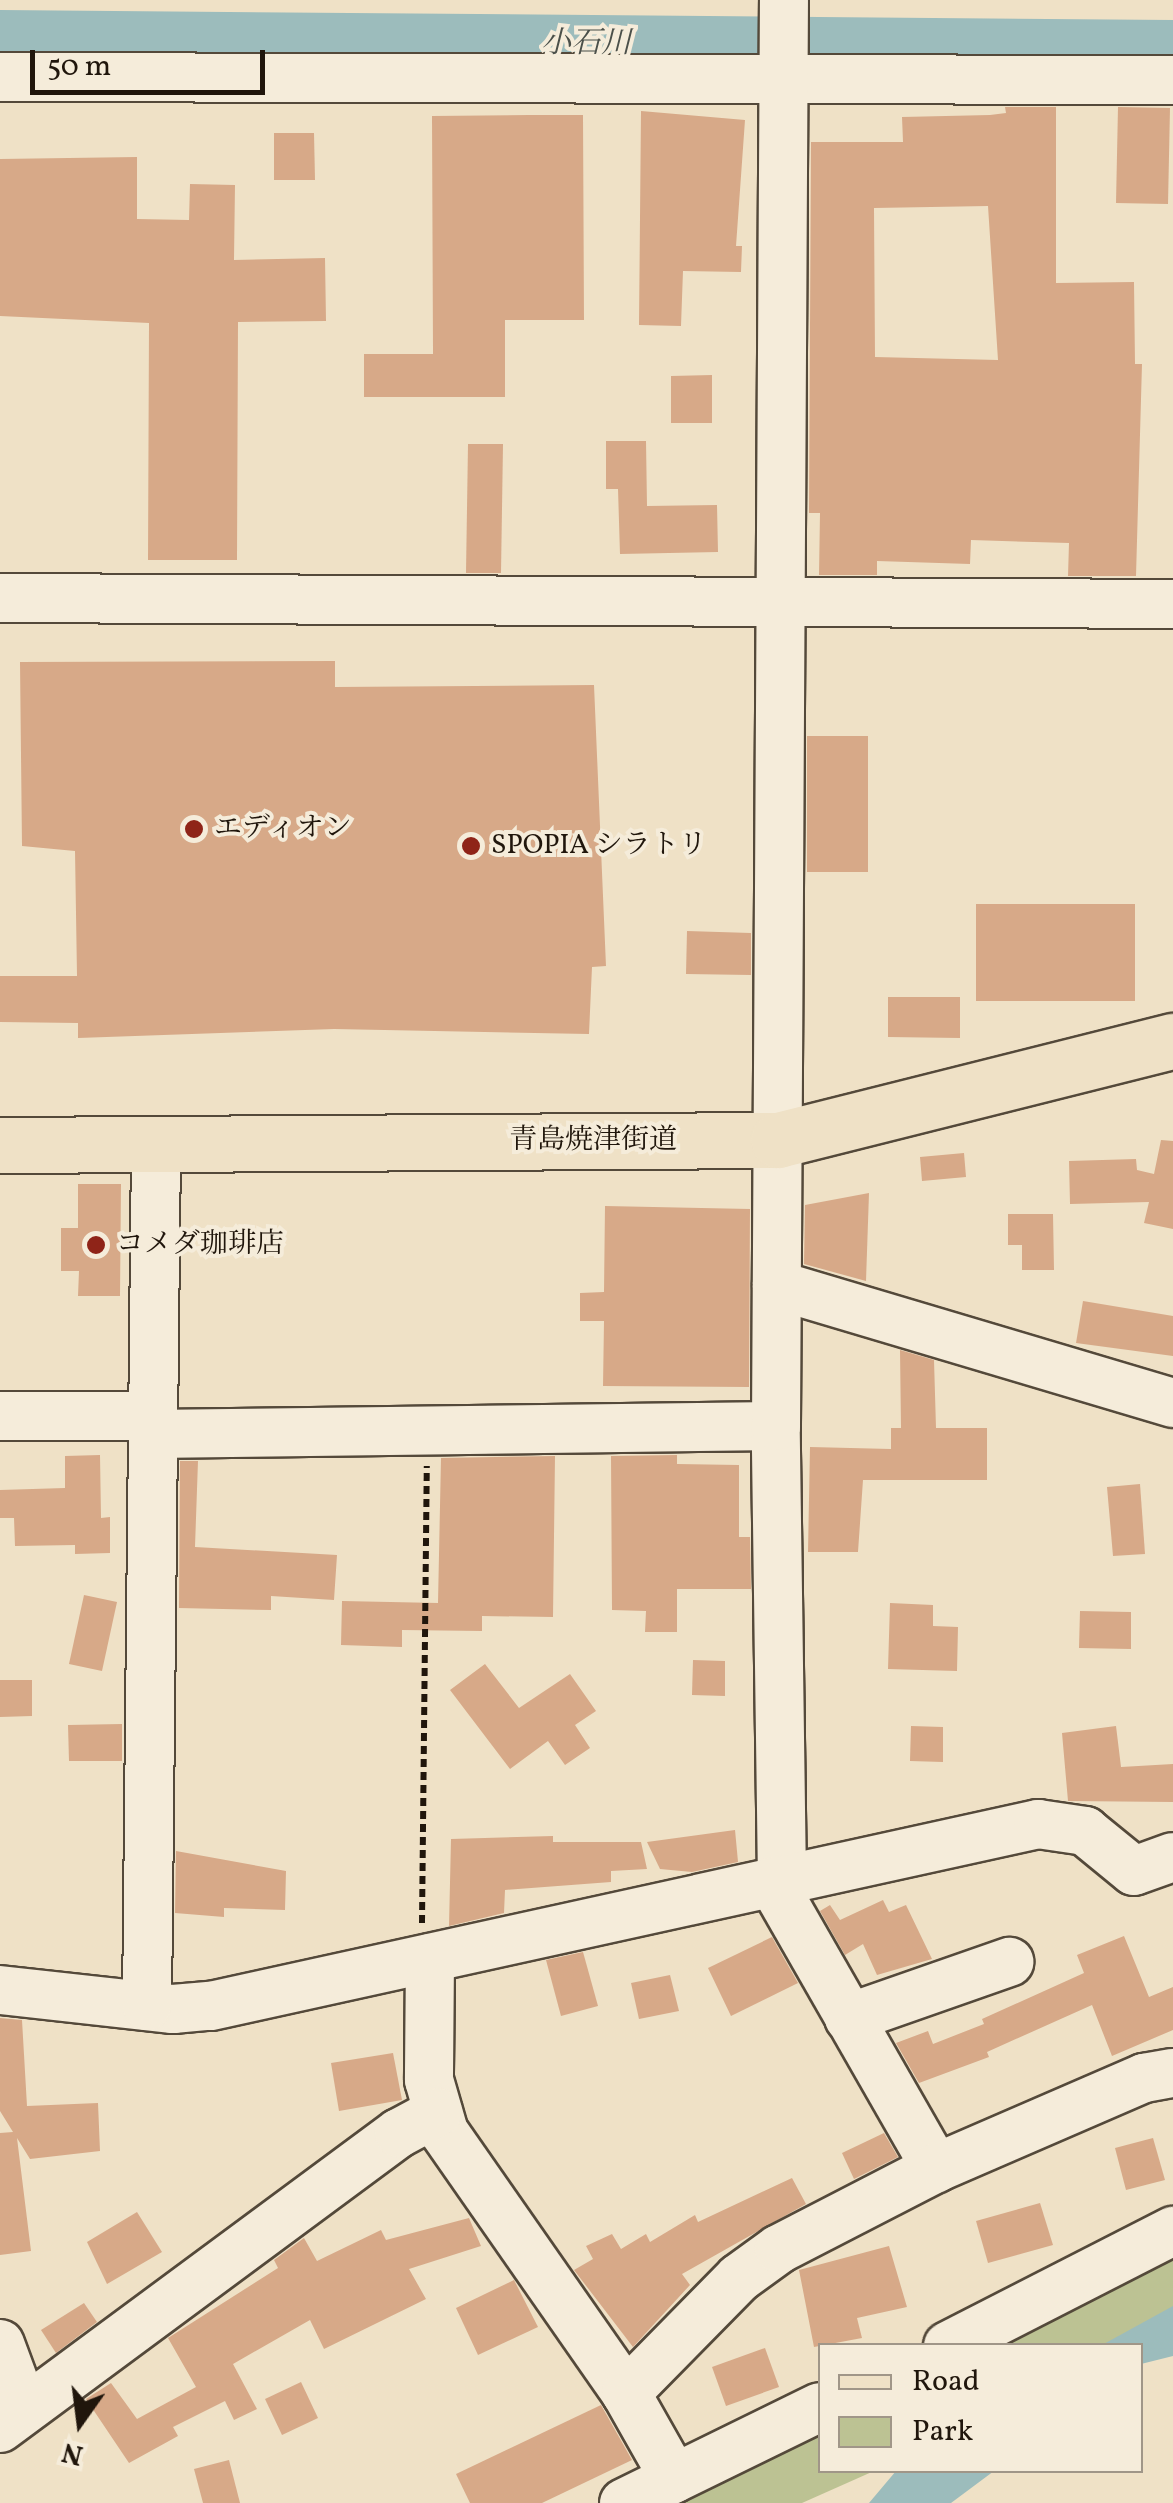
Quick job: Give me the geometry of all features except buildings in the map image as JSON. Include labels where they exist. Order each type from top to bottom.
[{"type":"main road","name":"青島焼津街道","points":[[0,1145],[778,1140],[1173,1041]]},
{"type":"street","points":[[784,0],[777,1881],[936,2168]]},
{"type":"street","points":[[0,76],[782,83],[1173,80]]},
{"type":"street","points":[[0,598],[1173,604]]},
{"type":"street","points":[[147,2006],[156,1144]]},
{"type":"street","points":[[777,1285],[1173,1404]]},
{"type":"street","points":[[0,1416],[427,1434],[776,1426]]},
{"type":"street","points":[[0,1990],[147,2006],[211,2006],[1038,1824],[1086,1832],[1134,1872],[1173,1857]]},
{"type":"street","points":[[426,1958],[428,2080],[438,2112],[468,2175],[626,2393],[674,2478]]},
{"type":"street","points":[[850,2018],[1009,1962]]},
{"type":"street","points":[[626,2393],[752,2268],[936,2168],[1144,2078],[1173,2073]]},
{"type":"street","points":[[0,2344],[12,2418],[399,2133],[438,2112]]},
{"type":"street","points":[[954,2343],[1173,2231]]},
{"type":"street","points":[[624,2503],[818,2409]]},
{"type":"path","points":[[426,1958],[427,1434]]},
{"type":"green space","points":[[1173,2244],[1173,2336],[1143,2345],[959,2343]]},
{"type":"green space","points":[[818,2415],[818,2473],[870,2473],[802,2503],[649,2503]]},
{"type":"water","points":[[1173,2306],[1173,2356],[1143,2364],[1143,2343],[1106,2343]]},
{"type":"water","points":[[894,2473],[991,2473],[951,2503],[869,2503]]},
{"type":"waterway","name":"小石川","points":[[0,39],[1173,49]]},
{"type":"place","name":"エディオン","points":[[194,829]]},
{"type":"place","name":"SPOPIA シラトリ","points":[[471,846]]},
{"type":"place","name":"コメダ珈琲店","points":[[96,1245]]}]
